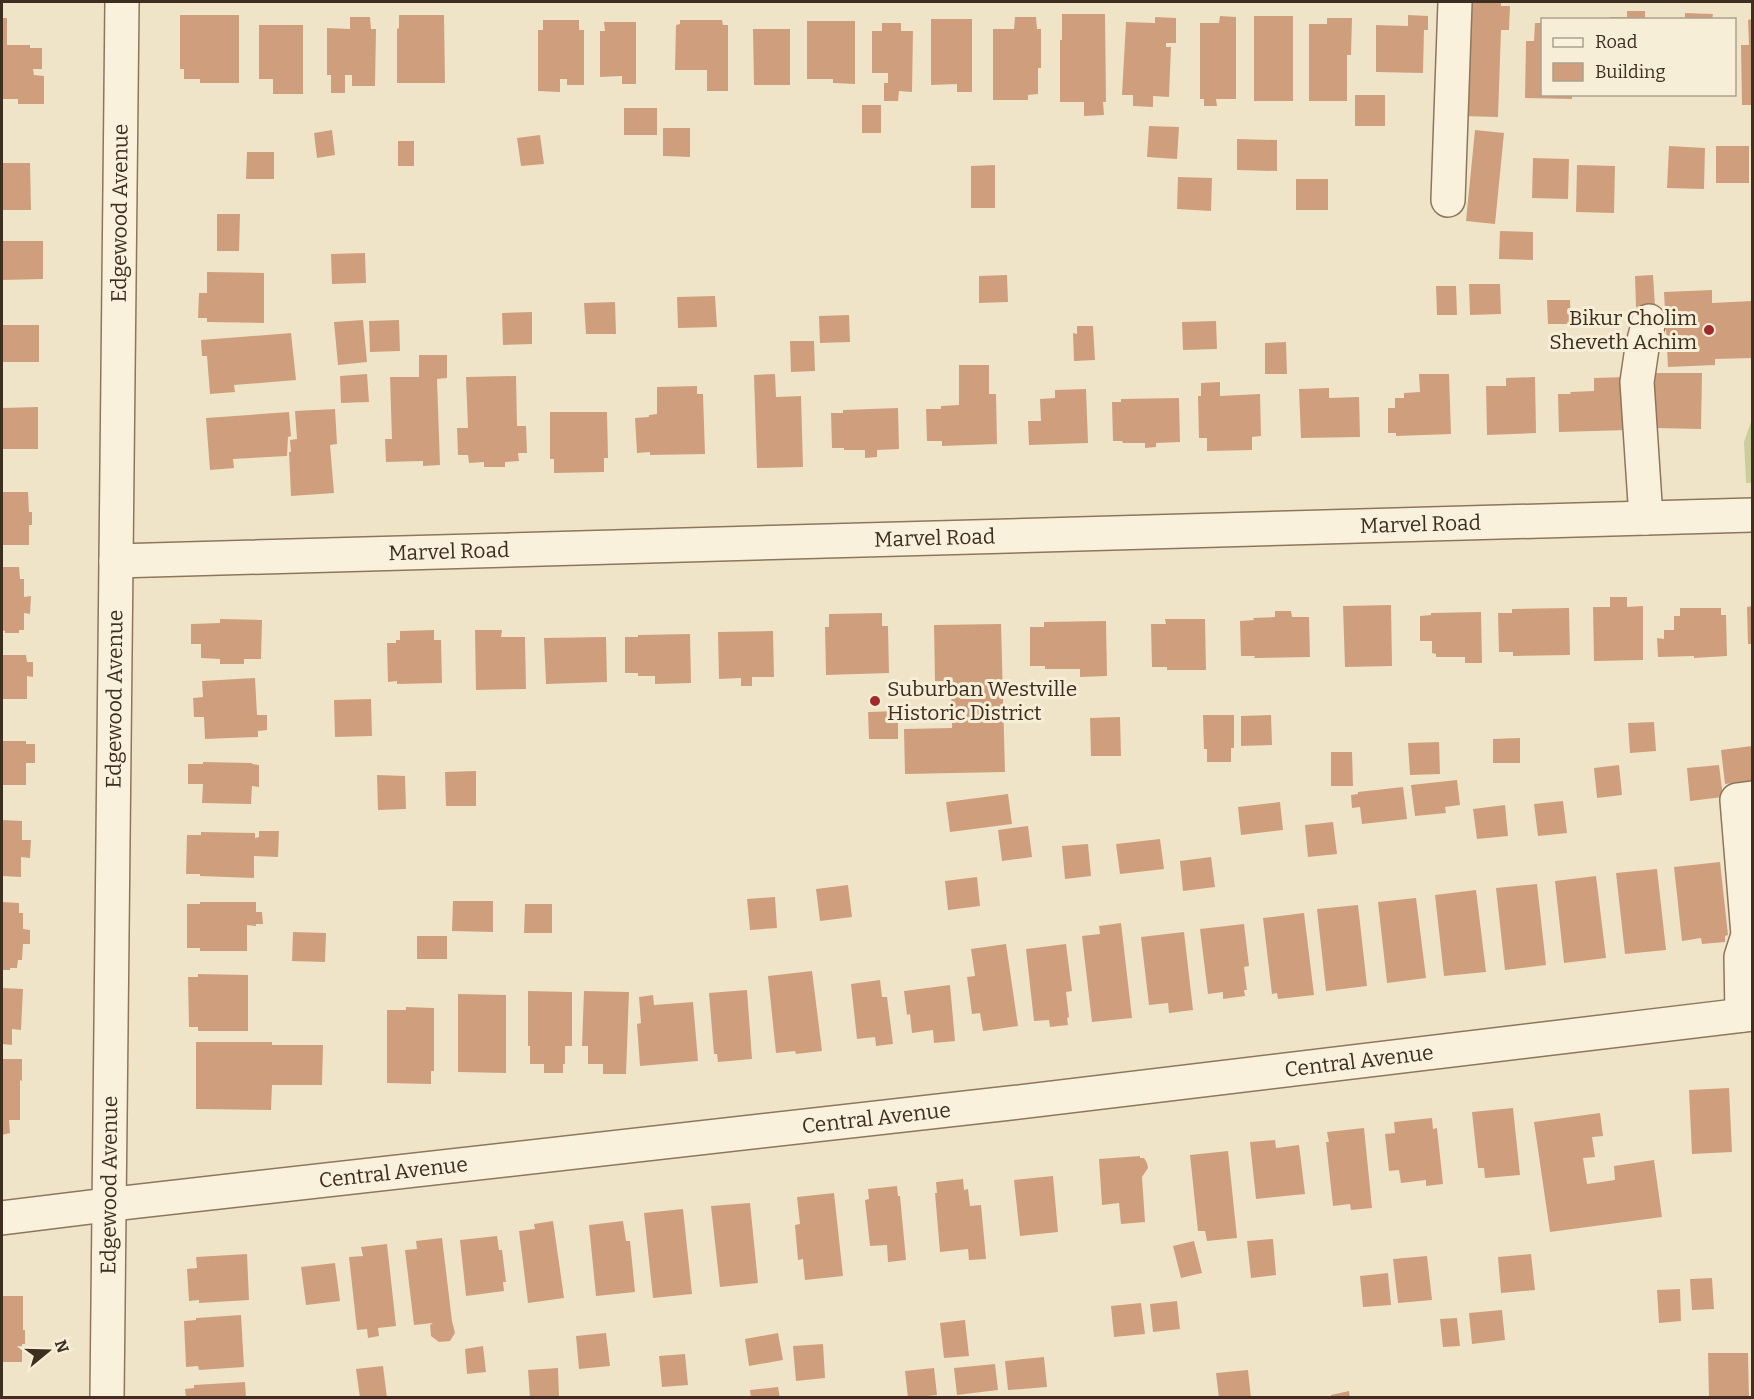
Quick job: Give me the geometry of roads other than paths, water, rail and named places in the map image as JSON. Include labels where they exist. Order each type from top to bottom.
[{"type":"street","name":"Edgewood Avenue","points":[[106,1398],[122,2]]},
{"type":"street","points":[[1448,200],[1455,2]]},
{"type":"street","points":[[1646,518],[1637,382],[1649,321]]},
{"type":"street","name":"Marvel Road","points":[[116,561],[1752,515]]},
{"type":"street","points":[[1747,1014],[1741,957],[1748,934],[1737,800],[1752,798]]},
{"type":"street","name":"Central Avenue","points":[[2,1218],[109,1204],[1010,1104],[1747,1014]]},
{"type":"place","name":"Bikur Cholim Sheveth Achim","points":[[1709,330]]},
{"type":"place","name":"Suburban Westville Historic District","points":[[875,701]]}]
